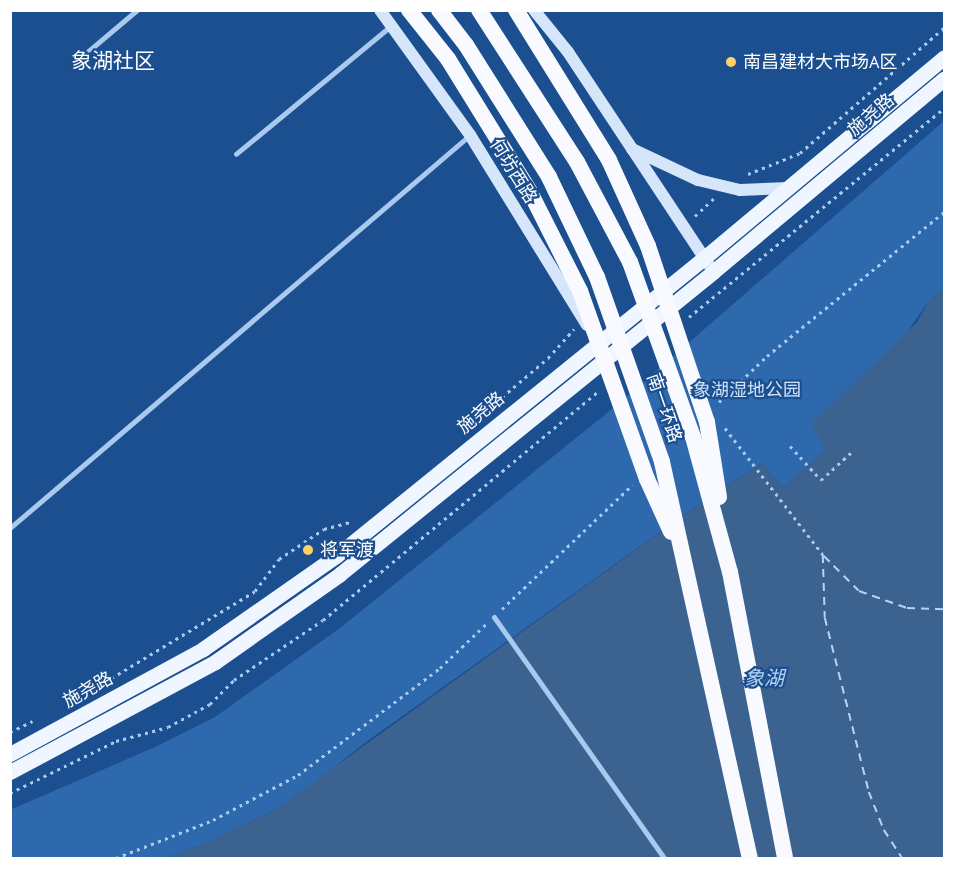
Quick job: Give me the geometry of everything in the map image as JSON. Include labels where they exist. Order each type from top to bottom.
[{"type":"highway","points":[[409,10],[448,59],[529,190],[580,291],[647,479],[687,570]]},
{"type":"highway","name":"南一环路","points":[[439,10],[466,45],[549,177],[597,277],[662,462],[750,858]]},
{"type":"highway","name":"南一环路","points":[[479,10],[578,162],[630,262],[693,437],[730,572],[785,858]]},
{"type":"highway","points":[[516,10],[609,160],[648,246],[708,422],[730,572]]},
{"type":"main road","name":"何坊西路","points":[[380,10],[470,135],[607,357]]},
{"type":"main road","points":[[534,10],[568,52],[714,271]]},
{"type":"main road","name":"施尧路","points":[[10,754],[203,649],[336,556],[704,258],[945,57]]},
{"type":"main road","name":"施尧路","points":[[10,772],[215,662],[340,574],[714,271],[945,79]]},
{"type":"main road","points":[[632,149],[698,180],[740,190],[788,188]]},
{"type":"street","points":[[494,617],[664,858]]},
{"type":"lane","points":[[85,54],[137,10]]},
{"type":"lane","points":[[236,154],[393,25]]},
{"type":"lane","points":[[10,528],[470,135]]},
{"type":"path","points":[[682,226],[712,201],[724,186],[800,153],[945,28]]},
{"type":"path","points":[[711,410],[767,356],[945,212]]},
{"type":"path","points":[[460,432],[548,358],[583,319]]},
{"type":"path","points":[[718,419],[823,555]]},
{"type":"path","points":[[790,446],[821,480],[854,450]]},
{"type":"path","points":[[116,858],[213,820],[298,775],[440,668],[640,477]]},
{"type":"path","points":[[99,685],[255,591],[279,560],[324,529],[355,521]]},
{"type":"path","points":[[10,732],[40,718]]},
{"type":"green space","name":"象湖湿地公园","points":[[944,121],[944,289],[928,302],[826,449],[783,488],[762,463],[712,495],[366,742],[312,785],[275,810],[202,845],[164,858],[11,858],[10,810],[155,747],[215,717],[340,628],[617,405]]},
{"type":"water","name":"象湖","points":[[944,289],[944,858],[164,858],[202,845],[275,810],[712,495],[762,463],[783,488],[826,449],[811,425],[917,322],[928,302]]},
{"type":"ferry route","points":[[823,555],[825,618],[869,792],[884,830],[902,858]]},
{"type":"ferry route","points":[[824,556],[859,591],[907,608],[944,609]]},
{"type":"place","name":"南昌建材大市场A区","points":[[731,62]]},
{"type":"place","name":"将军渡","points":[[308,550]]},
{"type":"district","name":"象湖社区","points":[[113,61]]}]
